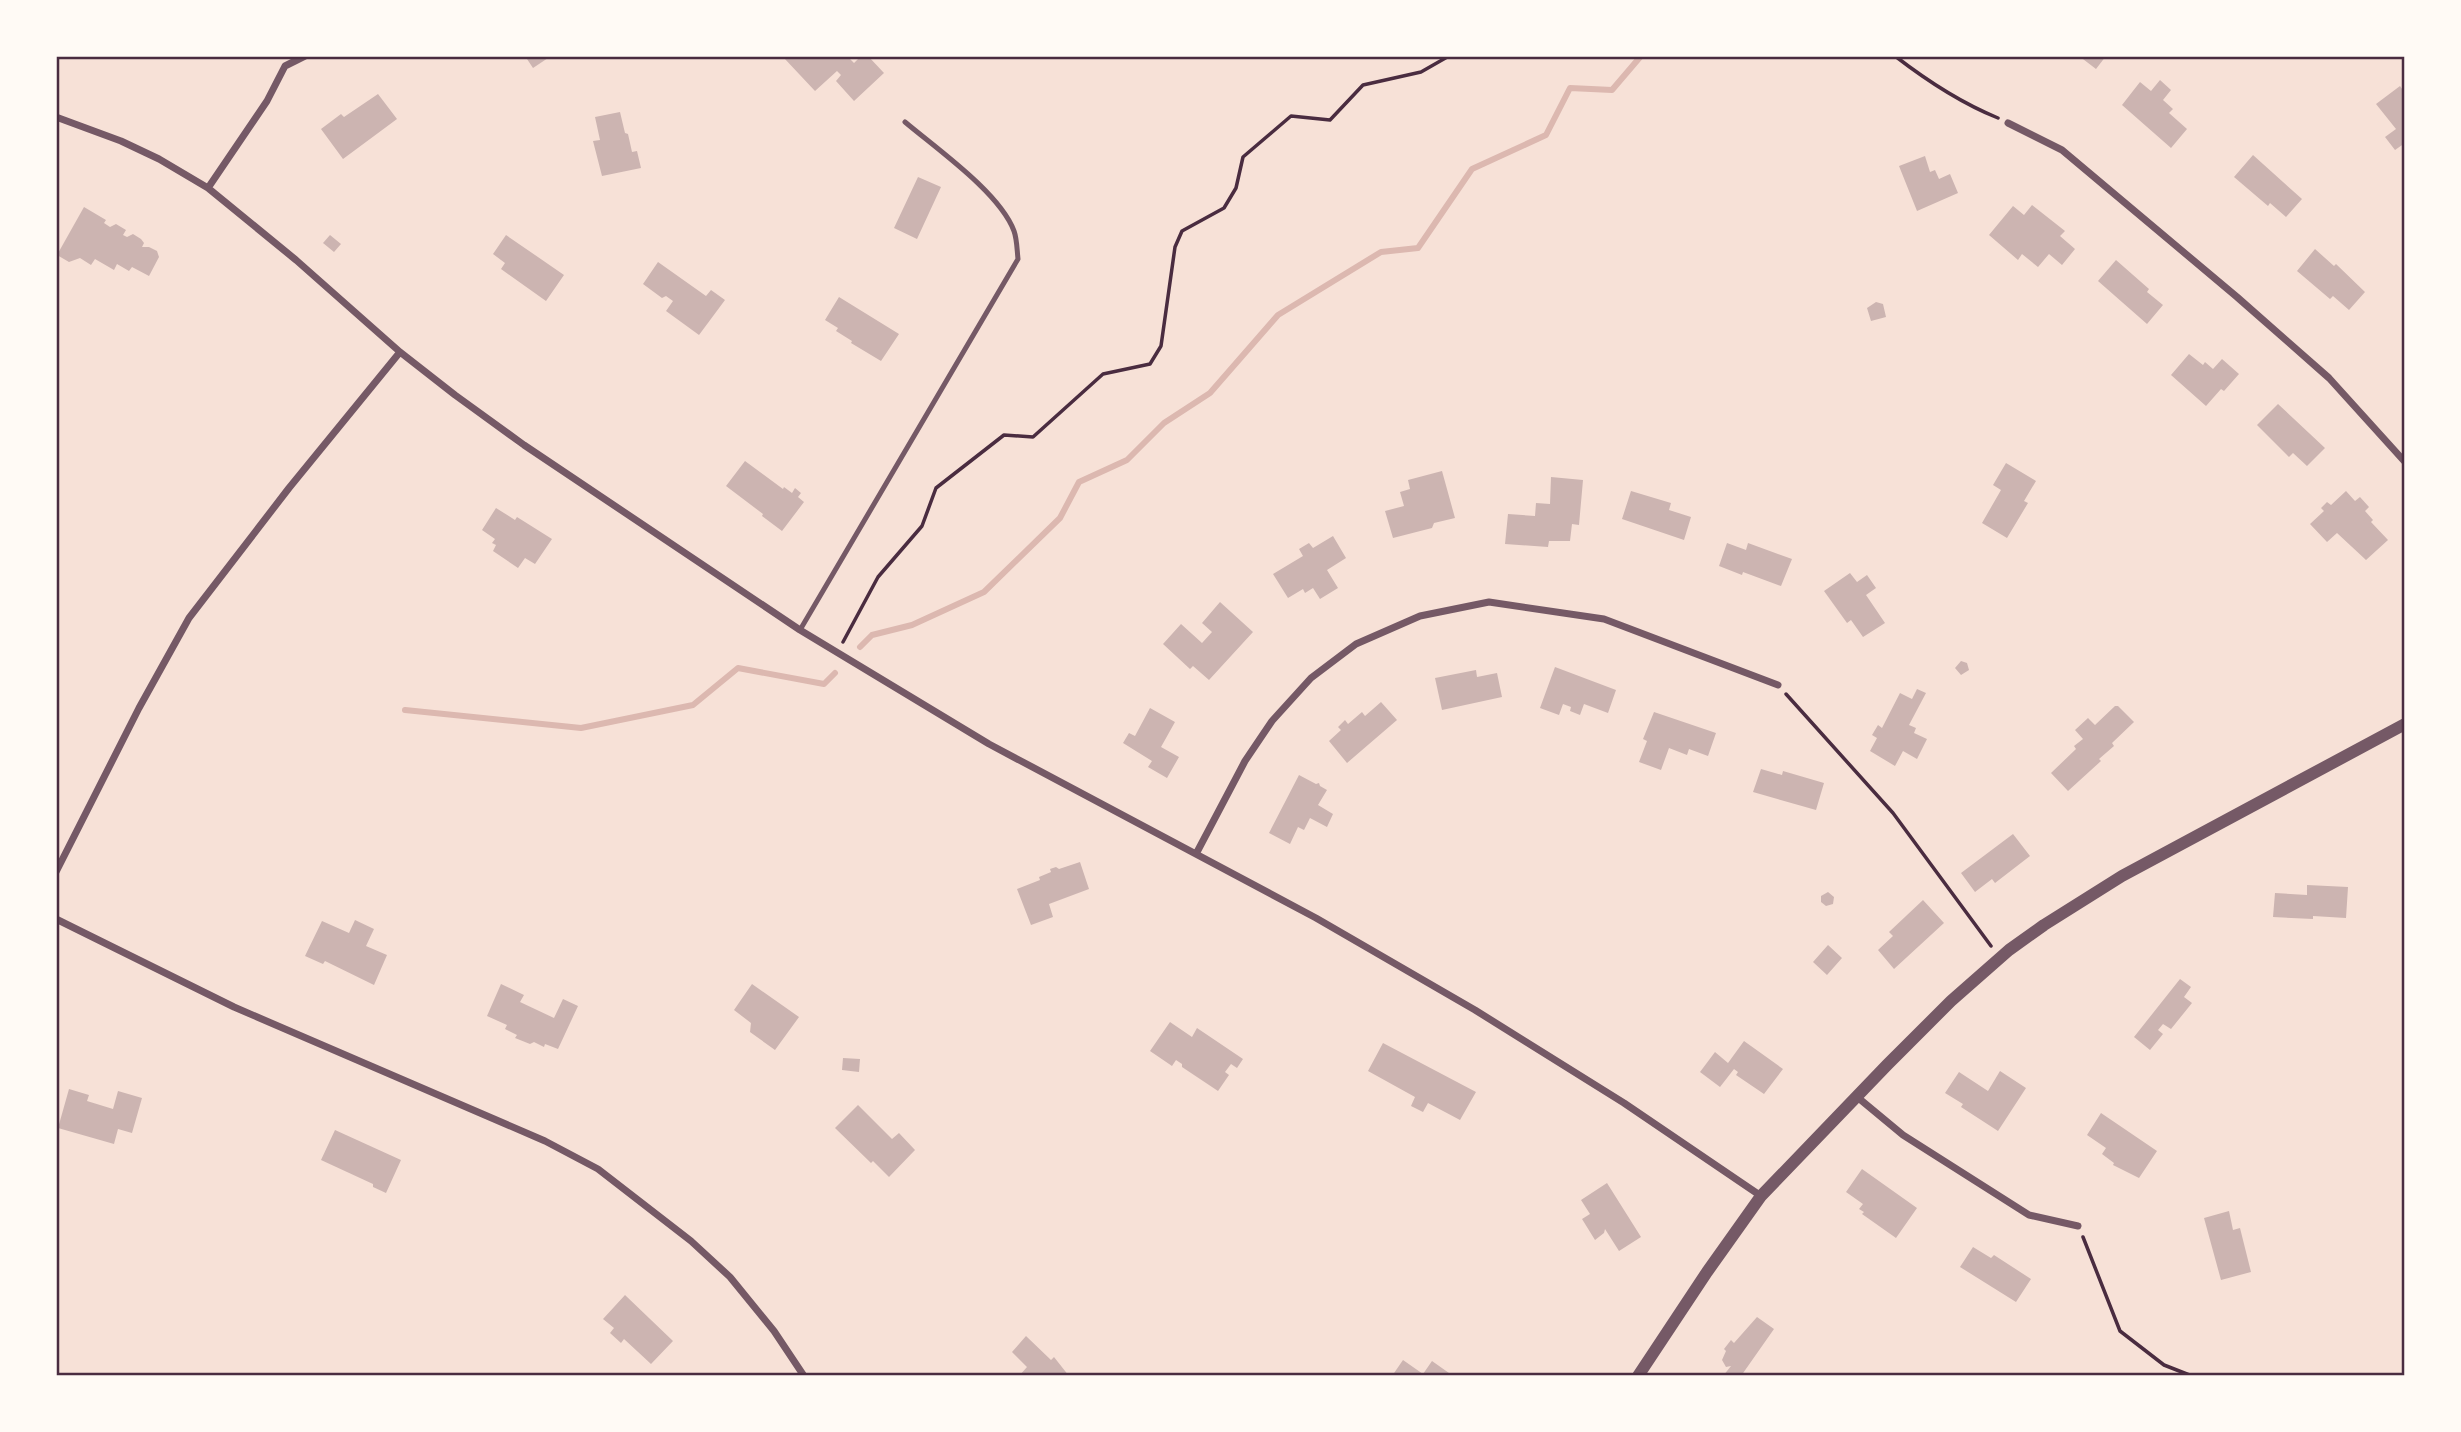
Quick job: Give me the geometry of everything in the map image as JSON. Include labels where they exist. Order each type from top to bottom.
[{"type":"street","points":[[208,188],[267,101],[285,66],[305,56]]},
{"type":"street","points":[[56,117],[121,141],[159,159],[208,188],[296,260],[400,352],[524,445],[800,630],[989,744],[1340,932],[1531,1043],[1761,1196]]},
{"type":"street","points":[[2008,122],[2062,150],[2237,297],[2329,378],[2405,462]]},
{"type":"street","points":[[56,872],[139,708],[189,618],[289,488],[400,352]]},
{"type":"street","points":[[1196,854],[1245,761],[1272,720],[1311,678],[1356,644],[1420,616],[1489,601],[1604,619],[1778,685]]},
{"type":"street","points":[[1637,1376],[1761,1196],[1951,1001],[2000,958],[2044,925],[2122,876],[2405,724]]},
{"type":"street","points":[[56,919],[234,1007],[545,1141],[598,1169],[691,1241],[730,1277],[774,1331],[804,1376]]},
{"type":"street","points":[[1856,1096],[1903,1135],[2029,1215],[2078,1226]]},
{"type":"lane","points":[[800,630],[1018,259],[1014,232],[998,204],[960,167],[905,122]]},
{"type":"path","points":[[837,653],[878,578],[922,526],[936,488],[1004,435],[1033,437],[1102,374],[1150,364],[1161,346],[1175,247],[1182,231],[1224,208],[1236,188],[1243,157],[1291,116],[1330,120],[1363,85],[1420,72],[1449,56]]},
{"type":"path","points":[[1895,56],[1917,73],[1982,112],[2008,122]]},
{"type":"path","points":[[1778,685],[1893,813],[2000,958]]},
{"type":"path","points":[[2078,1226],[2120,1331],[2164,1365],[2192,1376]]},
{"type":"building","points":[[525,56],[551,56],[533,68]]},
{"type":"building","points":[[852,56],[850,59],[854,63],[861,56],[868,56],[884,73],[854,101],[836,81],[841,75],[837,71],[815,91],[784,58]]},
{"type":"building","points":[[2079,56],[2106,56],[2096,69]]},
{"type":"building","points":[[2160,80],[2171,90],[2163,100],[2173,109],[2169,113],[2187,129],[2171,148],[2122,105],[2140,82],[2151,91]]},
{"type":"building","points":[[2400,86],[2405,93],[2405,143],[2395,150],[2385,137],[2396,129],[2376,104]]},
{"type":"building","points":[[378,94],[397,119],[343,159],[321,129],[341,114],[344,117]]},
{"type":"building","points":[[620,112],[632,152],[637,151],[641,168],[602,176],[593,141],[600,140],[595,117]]},
{"type":"building","points":[[2253,155],[2302,199],[2286,217],[2270,203],[2268,206],[2234,177]]},
{"type":"building","points":[[1925,156],[1930,172],[1935,170],[1939,179],[1950,174],[1958,193],[1917,211],[1899,166]]},
{"type":"building","points":[[918,177],[941,187],[917,239],[894,228]]},
{"type":"building","points":[[2032,205],[2065,231],[2060,236],[2075,249],[2062,265],[2049,254],[2038,267],[2022,254],[2018,260],[1989,235],[2013,206],[2024,215]]},
{"type":"building","points":[[84,207],[106,220],[104,223],[110,227],[116,224],[126,230],[123,235],[127,237],[133,234],[141,239],[144,243],[142,247],[157,251],[159,257],[149,276],[132,267],[129,271],[117,264],[114,270],[95,259],[91,265],[80,258],[69,262],[57,255]]},
{"type":"building","points":[[330,235],[341,244],[334,252],[323,243]]},
{"type":"building","points":[[506,235],[564,275],[546,301],[501,269],[505,263],[493,254]]},
{"type":"building","points":[[2315,249],[2334,266],[2336,264],[2365,292],[2349,310],[2333,296],[2330,299],[2297,271]]},
{"type":"building","points":[[2116,260],[2163,305],[2147,324],[2098,281]]},
{"type":"building","points":[[658,262],[706,296],[711,290],[725,300],[699,335],[666,311],[673,301],[666,296],[662,298],[643,284]]},
{"type":"building","points":[[839,297],[899,334],[881,361],[851,343],[852,341],[836,331],[838,328],[825,320]]},
{"type":"building","points":[[1876,302],[1883,304],[1886,317],[1871,321],[1867,308]]},
{"type":"building","points":[[2189,354],[2213,369],[2222,359],[2239,374],[2206,406],[2171,375]]},
{"type":"building","points":[[2278,404],[2325,448],[2307,466],[2293,453],[2289,457],[2257,425]]},
{"type":"building","points":[[745,461],[783,489],[784,487],[792,493],[795,488],[801,493],[798,497],[804,502],[782,531],[726,486]]},
{"type":"building","points":[[2006,463],[2036,481],[2024,501],[2028,503],[2007,538],[1982,523],[2001,490],[1993,485]]},
{"type":"building","points":[[1442,471],[1455,518],[1434,523],[1432,528],[1393,538],[1385,511],[1404,506],[1400,492],[1410,489],[1408,480]]},
{"type":"building","points":[[1551,477],[1583,480],[1579,525],[1572,524],[1570,541],[1549,541],[1548,547],[1505,544],[1508,514],[1535,516],[1536,503],[1550,504]]},
{"type":"building","points":[[1631,491],[1671,503],[1669,510],[1691,517],[1684,540],[1622,519]]},
{"type":"building","points":[[2346,491],[2355,501],[2360,497],[2369,507],[2365,511],[2373,520],[2371,522],[2388,540],[2366,560],[2337,533],[2327,542],[2310,524],[2324,511],[2321,508],[2327,502],[2331,505]]},
{"type":"building","points":[[496,508],[515,520],[517,517],[552,539],[535,564],[525,558],[518,568],[493,551],[496,545],[492,543],[495,539],[482,530]]},
{"type":"building","points":[[1333,536],[1346,558],[1327,570],[1338,588],[1320,599],[1313,588],[1305,593],[1303,589],[1288,598],[1273,574],[1303,556],[1299,549],[1309,543],[1313,548]]},
{"type":"building","points":[[1727,543],[1746,550],[1748,543],[1792,559],[1781,586],[1719,566]]},
{"type":"building","points":[[1850,573],[1857,582],[1867,575],[1876,588],[1866,595],[1885,623],[1863,637],[1851,620],[1847,623],[1824,591]]},
{"type":"building","points":[[1220,602],[1253,632],[1209,680],[1193,666],[1190,669],[1163,644],[1181,624],[1202,643],[1212,632],[1202,623]]},
{"type":"building","points":[[1961,661],[1967,663],[1969,670],[1961,675],[1955,668]]},
{"type":"building","points":[[1555,667],[1616,690],[1608,713],[1584,704],[1580,715],[1563,704],[1559,715],[1540,708]]},
{"type":"building","points":[[1476,670],[1477,677],[1497,673],[1502,697],[1442,710],[1435,678]]},
{"type":"building","points":[[1917,689],[1926,693],[1909,725],[1916,728],[1914,733],[1927,739],[1917,759],[1903,751],[1895,766],[1870,751],[1877,738],[1872,735],[1878,725],[1882,728],[1900,693],[1912,699]]},
{"type":"building","points":[[1381,702],[1397,720],[1347,763],[1329,741],[1341,730],[1338,727],[1345,720],[1348,724],[1362,712],[1365,716]]},
{"type":"building","points":[[2115,706],[2134,722],[2112,743],[2114,746],[2099,759],[2101,761],[2068,791],[2051,773],[2083,739],[2075,730],[2088,718],[2095,725]]},
{"type":"building","points":[[1150,708],[1175,722],[1161,747],[1179,757],[1167,778],[1148,767],[1152,761],[1123,743],[1129,733],[1135,736]]},
{"type":"building","points":[[1654,712],[1716,733],[1708,756],[1689,749],[1687,755],[1669,748],[1661,770],[1639,762],[1647,741],[1643,739]]},
{"type":"building","points":[[1761,769],[1782,775],[1783,771],[1824,783],[1816,810],[1753,792]]},
{"type":"building","points":[[1299,775],[1319,783],[1327,790],[1318,805],[1333,814],[1327,827],[1310,818],[1304,830],[1298,827],[1290,844],[1269,833]]},
{"type":"building","points":[[2013,834],[2030,856],[1995,883],[1992,879],[1975,892],[1961,873]]},
{"type":"building","points":[[1080,862],[1089,889],[1049,904],[1053,917],[1031,925],[1017,889],[1040,880],[1039,877],[1051,872],[1050,869]]},
{"type":"building","points":[[2307,885],[2348,887],[2346,918],[2273,917],[2275,893],[2307,895]]},
{"type":"building","points":[[1828,892],[1834,897],[1833,904],[1826,906],[1821,902],[1821,896]]},
{"type":"building","points":[[1923,900],[1944,923],[1894,969],[1878,950],[1893,936],[1889,932]]},
{"type":"building","points":[[355,920],[374,929],[366,946],[387,955],[374,985],[325,961],[323,964],[305,956],[322,921],[349,933]]},
{"type":"building","points":[[1828,945],[1842,958],[1827,975],[1813,962]]},
{"type":"building","points":[[2180,979],[2191,987],[2184,997],[2192,1003],[2171,1029],[2163,1024],[2158,1030],[2163,1034],[2150,1050],[2134,1037]]},
{"type":"building","points":[[501,984],[524,995],[520,1002],[554,1018],[563,999],[578,1006],[558,1049],[515,1038],[517,1035],[505,1029],[507,1025],[487,1016]]},
{"type":"building","points":[[752,984],[799,1017],[775,1050],[750,1032],[751,1023],[734,1010]]},
{"type":"building","points":[[1170,1022],[1192,1037],[1197,1028],[1243,1059],[1237,1068],[1231,1064],[1225,1072],[1229,1075],[1218,1091],[1176,1060],[1172,1066],[1150,1051]]},
{"type":"building","points":[[1744,1041],[1783,1069],[1764,1094],[1736,1075],[1738,1072],[1734,1069],[1720,1087],[1700,1072],[1715,1052],[1728,1063]]},
{"type":"building","points":[[1383,1043],[1476,1092],[1460,1120],[1428,1103],[1423,1112],[1411,1106],[1415,1097],[1368,1071]]},
{"type":"building","points":[[843,1058],[860,1059],[859,1072],[842,1070]]},
{"type":"building","points":[[2000,1071],[2026,1088],[1998,1131],[1945,1093],[1959,1072],[1988,1091]]},
{"type":"building","points":[[69,1089],[89,1095],[87,1101],[113,1109],[118,1091],[142,1098],[132,1133],[118,1129],[114,1144],[58,1128]]},
{"type":"building","points":[[858,1105],[892,1139],[899,1133],[915,1150],[889,1177],[835,1128]]},
{"type":"building","points":[[2101,1113],[2157,1151],[2139,1178],[2113,1165],[2114,1163],[2102,1154],[2106,1148],[2087,1135]]},
{"type":"building","points":[[335,1130],[401,1160],[386,1193],[373,1187],[373,1184],[321,1160]]},
{"type":"building","points":[[1862,1169],[1917,1208],[1896,1238],[1862,1214],[1864,1212],[1859,1209],[1863,1204],[1846,1192]]},
{"type":"building","points":[[1607,1183],[1641,1237],[1619,1251],[1605,1229],[1595,1240],[1582,1219],[1590,1214],[1581,1200]]},
{"type":"building","points":[[2229,1211],[2233,1230],[2240,1228],[2251,1272],[2221,1280],[2204,1218]]},
{"type":"building","points":[[1973,1247],[1991,1258],[1994,1255],[2031,1279],[2016,1302],[1960,1267]]},
{"type":"building","points":[[625,1295],[673,1341],[651,1364],[624,1339],[621,1343],[610,1333],[614,1328],[603,1319]]},
{"type":"building","points":[[1757,1317],[1774,1329],[1741,1376],[1723,1376],[1731,1366],[1726,1367],[1722,1360],[1726,1351],[1724,1349],[1731,1340],[1734,1343]]},
{"type":"building","points":[[1026,1336],[1051,1360],[1054,1357],[1069,1376],[1019,1376],[1027,1367],[1012,1352]]},
{"type":"building","points":[[1403,1360],[1423,1374],[1432,1361],[1449,1373],[1447,1376],[1392,1376]]},
{"type":"waterway","points":[[860,647],[872,635],[912,625],[984,592],[1060,518],[1079,482],[1127,460],[1164,423],[1210,393],[1278,315],[1381,252],[1418,248],[1472,169],[1546,135],[1570,88],[1612,90],[1641,56]]},
{"type":"waterway","points":[[405,710],[581,728],[693,705],[738,668],[824,684],[835,673]]}]
